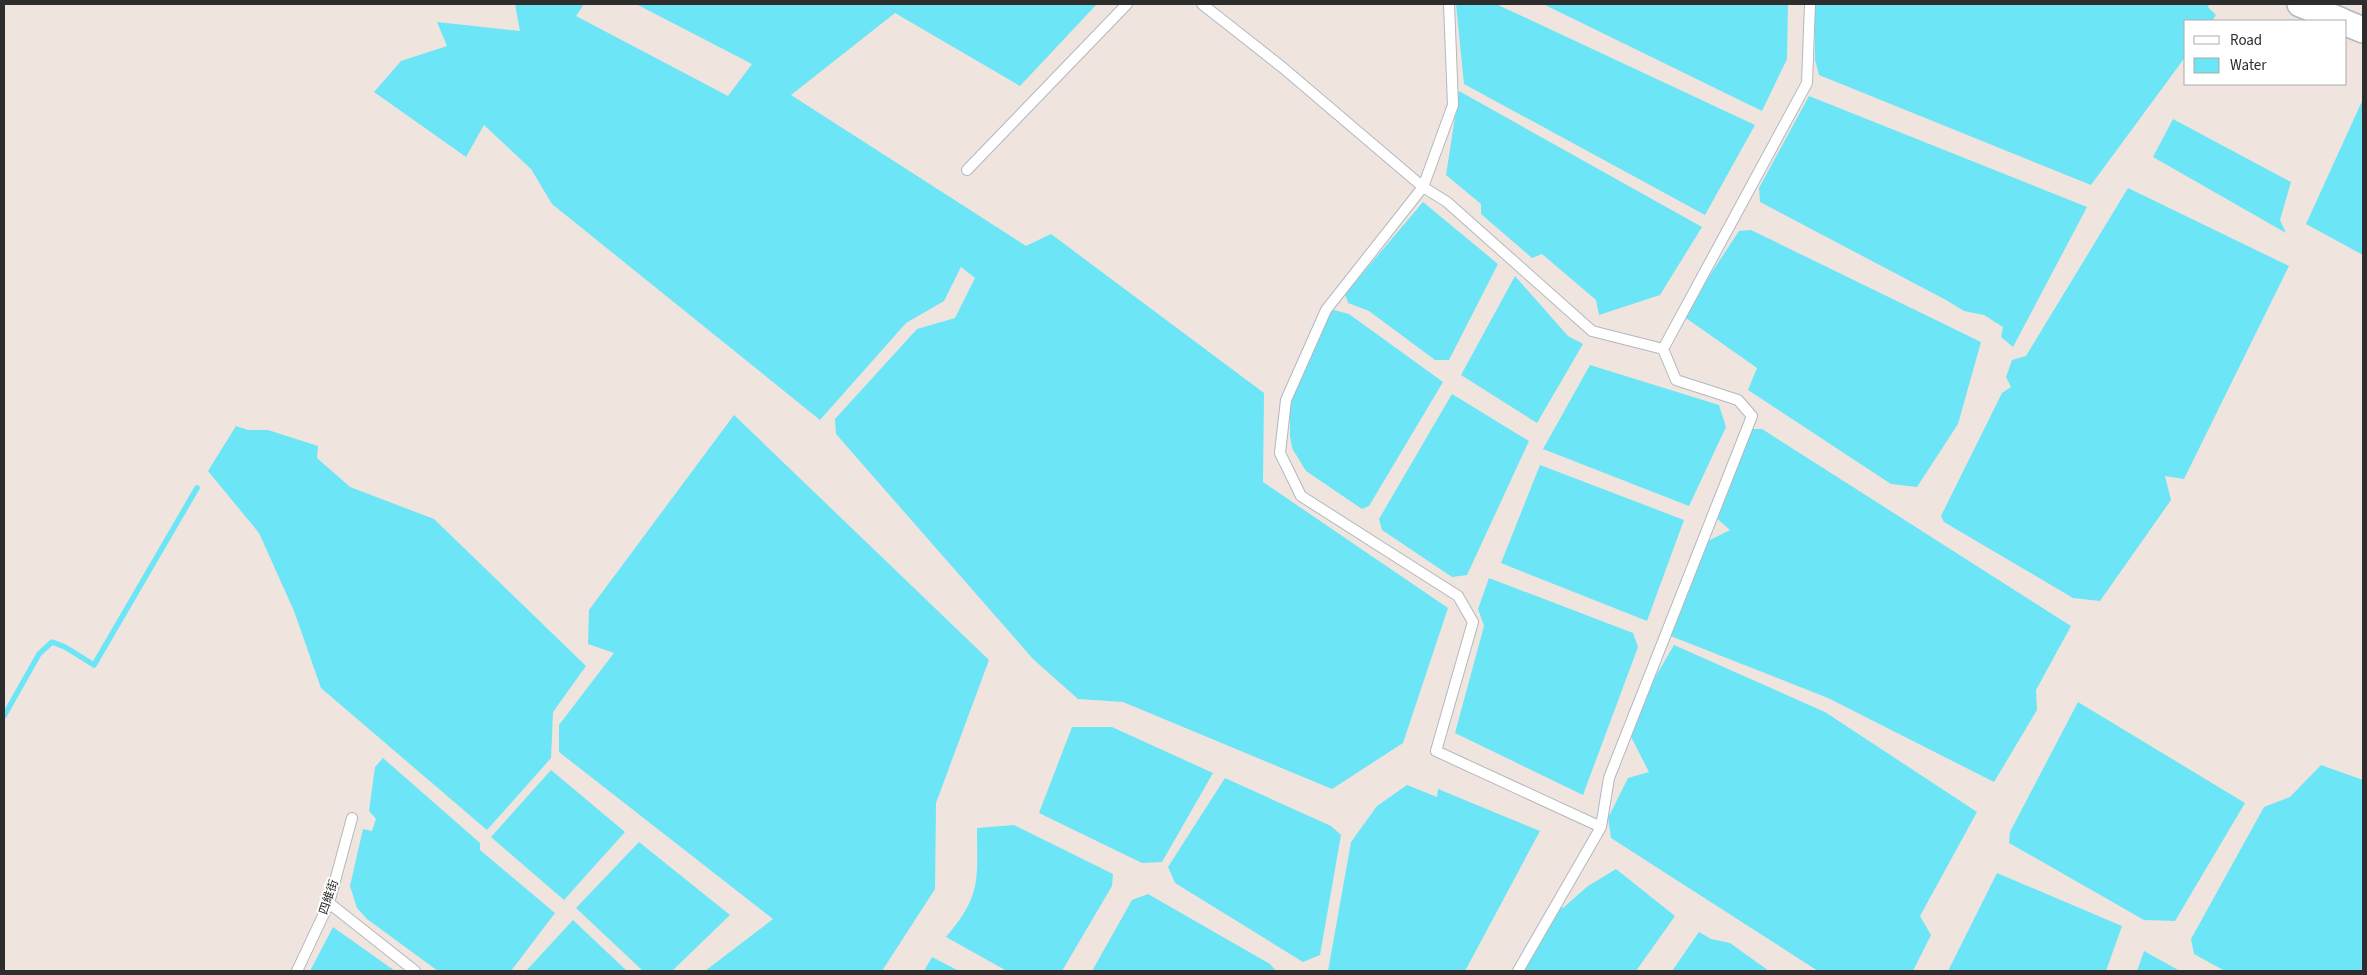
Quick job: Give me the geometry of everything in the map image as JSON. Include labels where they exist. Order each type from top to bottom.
[{"type":"street","points":[[2300,4],[2340,20]]},
{"type":"street","points":[[2347,23],[2363,30]]},
{"type":"lane","points":[[968,170],[1127,4]]},
{"type":"lane","points":[[1202,4],[1282,67],[1423,187],[1447,202],[1592,332],[1663,349]]},
{"type":"lane","points":[[1449,4],[1453,105],[1423,187],[1326,310],[1286,400],[1280,453],[1301,496],[1458,596],[1473,622],[1436,751],[1601,827]]},
{"type":"lane","points":[[1663,349],[1807,83],[1810,4]]},
{"type":"lane","points":[[1518,971],[1601,827],[1609,778],[1752,416],[1738,400],[1676,380],[1663,349]]},
{"type":"lane","name":"四維街","points":[[297,971],[329,903],[352,818]]},
{"type":"lane","points":[[329,903],[415,971]]},
{"type":"water","points":[[515,4],[584,4],[576,16],[728,96],[752,64],[636,4],[1097,4],[1020,86],[895,13],[791,95],[1026,246],[1051,234],[1264,393],[1263,482],[1448,608],[1403,743],[1332,789],[1123,702],[1078,699],[1033,659],[836,434],[835,419],[917,329],[955,318],[975,278],[961,267],[944,301],[906,323],[820,420],[552,204],[531,169],[484,125],[466,157],[374,92],[401,61],[447,46],[437,22],[520,31]]},
{"type":"water","points":[[1456,4],[1496,4],[1755,125],[1705,215],[1464,84]]},
{"type":"water","points":[[1543,4],[1788,4],[1787,59],[1762,111]]},
{"type":"water","points":[[1815,4],[2209,4],[2208,7],[2216,15],[2213,20],[2184,20],[2184,59],[2091,185],[1819,75],[1815,60]]},
{"type":"water","points":[[1459,91],[1702,227],[1660,295],[1599,315],[1596,300],[1542,254],[1532,258],[1481,214],[1481,204],[1446,175]]},
{"type":"water","points":[[1809,96],[2087,207],[2013,347],[2001,337],[2003,327],[1984,315],[1964,311],[1760,202],[1759,188]]},
{"type":"water","points":[[2363,99],[2363,255],[2306,224]]},
{"type":"water","points":[[2173,119],[2291,182],[2280,220],[2286,233],[2153,157]]},
{"type":"water","points":[[2128,188],[2289,266],[2184,479],[2165,476],[2171,500],[2100,601],[2073,598],[1944,522],[1941,516],[2002,393],[2011,387],[2006,377],[2012,360],[2026,356]]},
{"type":"water","points":[[1423,202],[1498,264],[1449,360],[1435,360],[1369,311],[1348,303],[1345,294]]},
{"type":"water","points":[[1751,230],[1981,342],[1958,424],[1917,487],[1891,484],[1748,390],[1757,368],[1683,316],[1739,231]]},
{"type":"water","points":[[1515,276],[1568,336],[1583,344],[1537,423],[1461,375]]},
{"type":"water","points":[[1330,309],[1349,314],[1443,382],[1369,506],[1362,509],[1306,471],[1292,448],[1290,436],[1290,399]]},
{"type":"water","points":[[1590,365],[1719,405],[1726,427],[1689,506],[1543,449]]},
{"type":"water","points":[[1452,394],[1529,441],[1467,575],[1452,577],[1382,530],[1379,519]]},
{"type":"water","points":[[734,415],[989,660],[936,803],[935,889],[882,971],[705,971],[773,919],[559,752],[559,725],[614,653],[588,644],[589,610]]},
{"type":"water","points":[[236,426],[248,430],[268,430],[318,446],[317,458],[350,487],[434,519],[586,666],[553,712],[551,758],[487,830],[321,688],[294,611],[259,533],[208,471]]},
{"type":"water","points":[[1750,429],[1762,429],[2071,626],[2036,690],[2037,710],[1994,782],[1828,698],[1668,635],[1704,543],[1730,530],[1713,515]]},
{"type":"water","points":[[1540,465],[1684,520],[1647,621],[1501,563]]},
{"type":"water","points":[[1489,578],[1633,633],[1638,647],[1583,795],[1455,733],[1484,626],[1478,609]]},
{"type":"water","points":[[1674,645],[1825,712],[1977,812],[1920,916],[1931,935],[1913,971],[1818,971],[1611,838],[1608,818],[1628,778],[1649,772],[1626,727]]},
{"type":"water","points":[[2078,702],[2245,803],[2175,921],[2144,920],[2009,843],[2010,832]]},
{"type":"water","points":[[1072,727],[1112,727],[1213,773],[1162,862],[1142,863],[1039,813]]},
{"type":"water","points":[[383,758],[480,843],[480,850],[555,913],[511,971],[438,971],[367,919],[357,908],[350,886],[363,829],[372,831],[376,819],[369,811],[375,767]]},
{"type":"water","points":[[2321,765],[2363,780],[2363,971],[2225,971],[2194,954],[2191,939],[2264,807],[2290,797]]},
{"type":"water","points":[[551,770],[625,832],[564,900],[491,837]]},
{"type":"water","points":[[1225,778],[1331,826],[1341,835],[1320,955],[1303,962],[1175,883],[1168,867]]},
{"type":"water","points":[[1407,785],[1437,797],[1438,789],[1540,831],[1465,971],[1328,971],[1351,842],[1377,806]]},
{"type":"water","points":[[1014,825],[1113,874],[1112,886],[1062,971],[1007,971],[946,937],[966,910],[972,898],[977,874],[977,828]]},
{"type":"water","points":[[639,842],[730,915],[672,971],[643,971],[576,908]]},
{"type":"water","points":[[1616,869],[1675,916],[1636,971],[1515,971],[1552,904],[1563,908],[1588,886]]},
{"type":"water","points":[[1997,873],[2122,926],[2106,971],[1948,971]]},
{"type":"water","points":[[1148,894],[1270,964],[1276,971],[1092,971],[1132,900]]},
{"type":"water","points":[[573,920],[627,971],[526,971]]},
{"type":"water","points":[[333,927],[395,971],[310,971]]},
{"type":"water","points":[[1699,932],[1711,939],[1730,943],[1769,971],[1672,971]]},
{"type":"water","points":[[2144,951],[2180,971],[2137,971]]},
{"type":"water","points":[[932,957],[959,971],[924,971]]},
{"type":"waterway","points":[[4,716],[39,654],[52,642],[65,647],[94,665],[197,488]]}]
